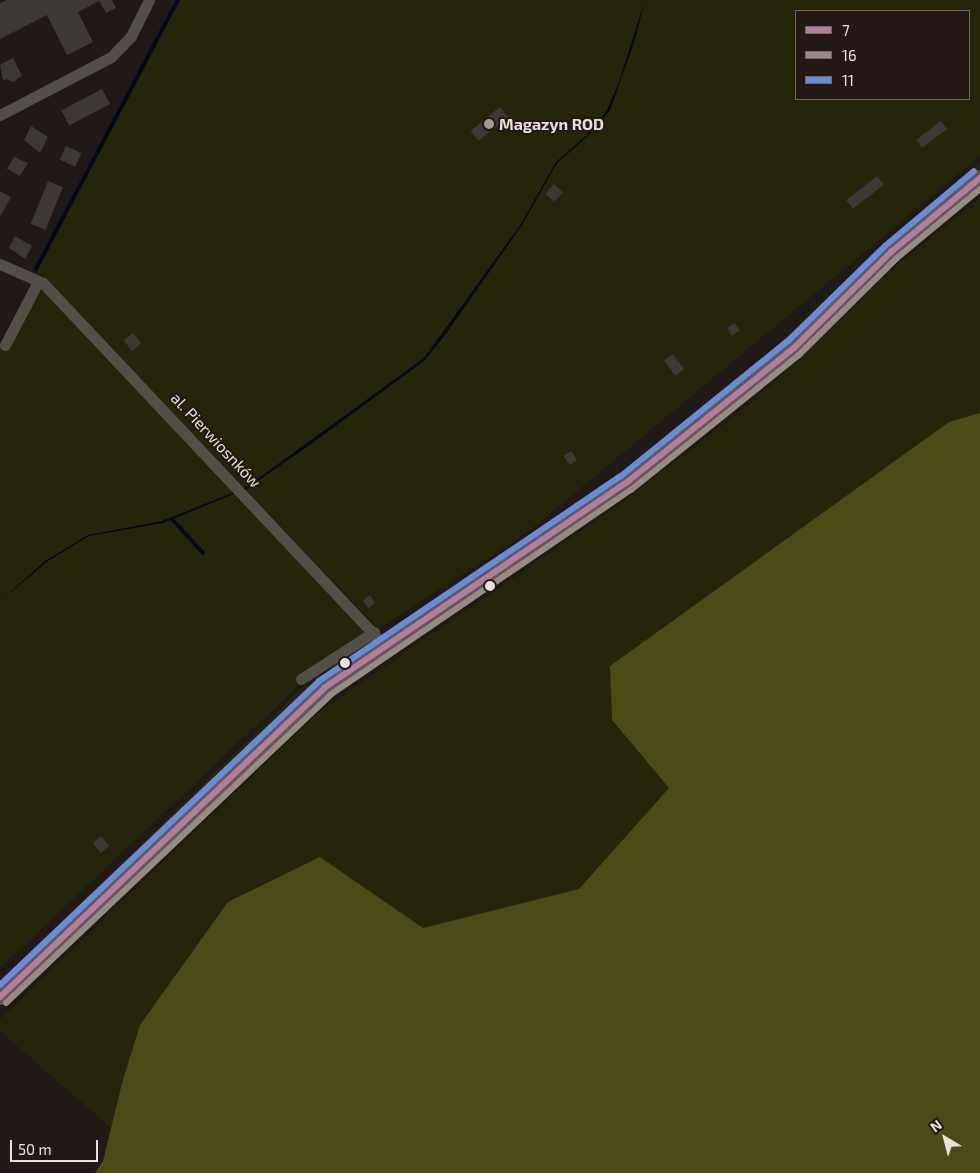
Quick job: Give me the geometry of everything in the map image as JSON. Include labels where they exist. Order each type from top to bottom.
[{"type":"street","points":[[141,17],[142,0]]},
{"type":"street","points":[[0,115],[108,59],[124,45],[141,17],[148,0]]},
{"type":"street","points":[[0,997],[301,707],[385,646],[626,484],[794,348],[891,252],[980,178]]},
{"type":"street","name":"al. Pierwiosnków","points":[[0,264],[34,281],[88,328],[385,646]]},
{"type":"street","points":[[5,344],[34,281]]},
{"type":"street","points":[[301,679],[373,631]]},
{"type":"green space","points":[[180,0],[980,0],[980,156],[529,531],[379,629],[36,269],[86,170]]},
{"type":"green space","points":[[980,163],[980,170],[909,229],[799,333],[623,477],[407,624],[404,621],[618,476],[704,407],[793,331],[880,246]]},
{"type":"green space","points":[[980,198],[980,413],[949,423],[610,666],[612,720],[669,788],[579,889],[423,928],[320,857],[122,1083],[111,1128],[0,1031],[0,1019],[319,712],[623,502],[748,405],[805,355],[891,270]]},
{"type":"green space","points":[[41,287],[366,632],[303,681],[0,968],[0,347],[29,290]]},
{"type":"green space","points":[[320,674],[308,693],[0,988],[0,981],[312,678]]},
{"type":"shaded area","points":[[980,413],[980,1173],[95,1173],[103,1161],[122,1083],[140,1025],[228,902],[320,857],[423,928],[579,889],[669,788],[612,720],[610,666],[949,422]]},
{"type":"water","points":[[645,0],[634,43],[610,110],[589,135],[557,163],[522,225],[446,334],[424,361],[246,489],[163,523],[89,536],[48,561],[0,601],[45,561],[88,535],[162,521],[245,488],[424,358],[521,224],[556,162],[588,134],[607,110],[619,82]]},
{"type":"building","points":[[7,0],[112,0],[116,8],[106,13],[99,1],[78,12],[93,42],[67,55],[47,15],[0,39],[0,3]]},
{"type":"building","points":[[13,58],[22,76],[13,82],[7,79],[3,81],[0,65]]},
{"type":"building","points":[[102,89],[110,104],[69,126],[61,111]]},
{"type":"building","name":"Magazyn ROD","points":[[500,107],[508,117],[479,141],[470,131]]},
{"type":"building","points":[[941,121],[947,129],[922,148],[916,140]]},
{"type":"building","points":[[31,126],[48,137],[40,153],[24,140]]},
{"type":"building","points":[[66,146],[81,153],[75,167],[60,160]]},
{"type":"building","points":[[14,157],[28,163],[20,176],[7,169]]},
{"type":"building","points":[[877,176],[884,185],[853,209],[846,200]]},
{"type":"building","points":[[48,181],[63,187],[46,230],[31,224]]},
{"type":"building","points":[[554,184],[563,192],[554,202],[545,194]]},
{"type":"building","points":[[0,191],[11,197],[0,217]]},
{"type":"building","points":[[15,236],[32,246],[25,259],[9,248]]},
{"type":"building","points":[[734,323],[740,330],[732,336],[727,328]]},
{"type":"building","points":[[133,333],[141,343],[132,351],[124,341]]},
{"type":"building","points":[[673,354],[684,369],[675,376],[664,360]]},
{"type":"building","points":[[571,451],[577,460],[570,465],[564,456]]},
{"type":"building","points":[[370,595],[375,603],[368,608],[363,601]]},
{"type":"building","points":[[101,836],[109,846],[101,853],[92,843]]},
{"type":"waterway","points":[[36,269],[178,0]]},
{"type":"waterway","points":[[172,519],[203,553]]},
{"type":"transit line","name":"11","points":[[0,985],[319,681],[621,476],[788,341],[885,246],[974,171]]},
{"type":"transit line","name":"7","points":[[0,997],[324,688],[626,483],[794,348],[891,252],[980,178]]},
{"type":"transit line","name":"16","points":[[6,1003],[330,695],[631,490],[799,355],[897,258],[980,189]]},
{"type":"place","name":"Magazyn ROD","points":[[489,124]]}]
